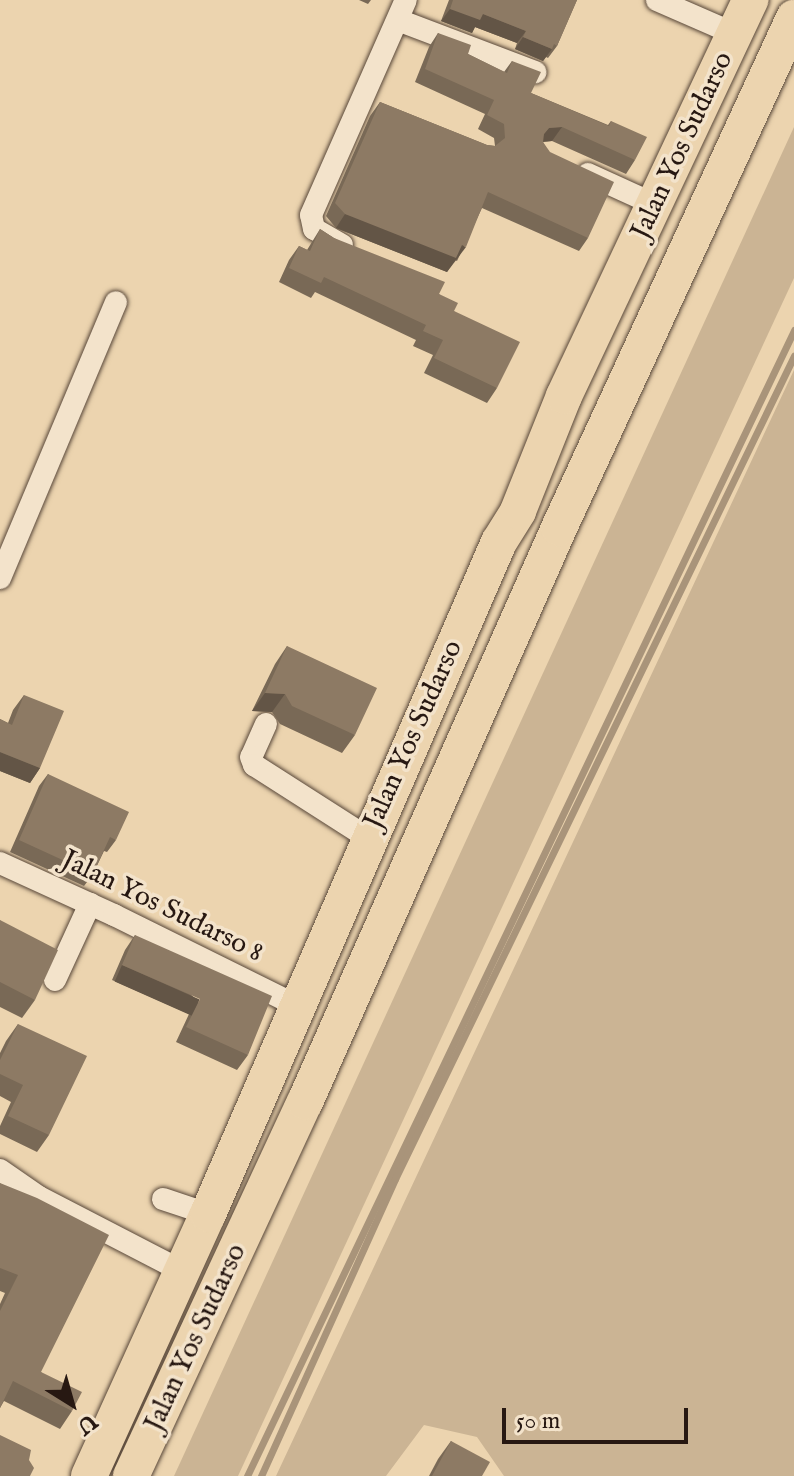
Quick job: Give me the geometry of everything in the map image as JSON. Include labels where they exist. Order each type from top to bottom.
[{"type":"main road","name":"Jalan Yos Sudarso","points":[[89,1476],[208,1214],[368,838],[499,542],[518,511],[564,396],[750,0]]},
{"type":"main road","name":"Jalan Yos Sudarso","points":[[131,1476],[305,1102],[559,528],[794,18]]},
{"type":"main road","points":[[518,511],[559,528]]},
{"type":"street","points":[[657,0],[735,34]]},
{"type":"street","points":[[356,251],[314,229],[311,215],[371,100],[402,10],[535,72]]},
{"type":"street","points":[[574,167],[656,205]]},
{"type":"street","points":[[0,578],[116,302]]},
{"type":"street","points":[[266,724],[251,757],[254,765],[368,838]]},
{"type":"street","name":"Jalan Yos Sudarso 8","points":[[0,863],[297,1006]]},
{"type":"street","points":[[55,980],[90,904]]},
{"type":"street","points":[[0,1170],[39,1197],[182,1271]]},
{"type":"street","points":[[163,1199],[208,1214]]},
{"type":"shaded area","points":[[794,127],[794,278],[238,1476],[174,1476]]},
{"type":"shaded area","points":[[794,370],[794,1476],[504,1476],[477,1437],[424,1425],[386,1476],[276,1476]]},
{"type":"building","points":[[453,0],[577,0],[557,46],[554,44],[552,49],[523,37],[526,31],[483,14],[480,20],[450,9]]},
{"type":"building","points":[[438,33],[471,45],[468,54],[507,73],[512,61],[541,72],[531,93],[609,126],[611,121],[647,137],[635,160],[562,127],[549,128],[544,134],[543,142],[550,152],[614,182],[588,238],[488,192],[466,247],[462,245],[456,258],[345,214],[335,203],[380,102],[487,145],[495,146],[505,138],[504,124],[487,115],[494,100],[425,69]]},
{"type":"building","points":[[320,229],[334,238],[445,282],[439,294],[458,303],[454,311],[520,342],[497,388],[434,358],[443,340],[423,331],[426,325],[324,277],[321,283],[289,268],[299,246],[310,251]]},
{"type":"building","points":[[287,646],[377,688],[355,735],[292,706],[285,694],[265,693]]},
{"type":"building","points":[[24,695],[64,711],[40,768],[0,752],[0,719],[12,725]]},
{"type":"building","points":[[48,774],[129,812],[116,840],[110,837],[93,874],[19,840]]},
{"type":"building","points":[[0,920],[58,950],[35,1000],[0,982]]},
{"type":"building","points":[[135,935],[272,996],[248,1055],[186,1027],[200,999],[122,965]]},
{"type":"building","points":[[18,1024],[87,1056],[49,1135],[8,1116],[23,1085],[0,1074],[0,1060]]},
{"type":"building","points":[[0,1183],[109,1235],[41,1372],[82,1392],[72,1411],[13,1381],[0,1408],[0,1311],[18,1275],[0,1268]]},
{"type":"building","points":[[0,1435],[31,1450],[29,1460],[34,1468],[30,1476],[0,1476]]},
{"type":"building","points":[[451,1441],[490,1462],[482,1476],[432,1476]]},
{"type":"waterway","points":[[247,1476],[794,330]]},
{"type":"waterway","points":[[261,1476],[395,1179],[794,356]]}]
